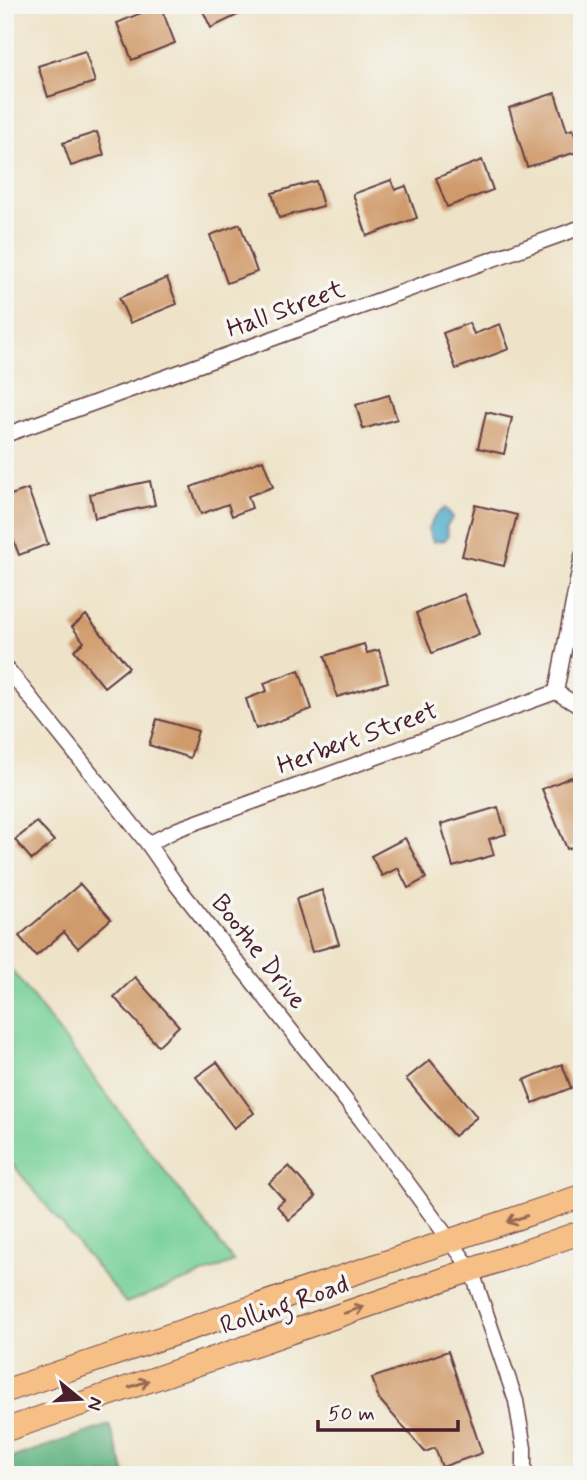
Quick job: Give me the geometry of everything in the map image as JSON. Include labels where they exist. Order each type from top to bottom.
[{"type":"main road","name":"Rolling Road","points":[[5,1391],[582,1196]]},
{"type":"main road","name":"Rolling Road","points":[[5,1430],[582,1232]]},
{"type":"street","name":"Hall Street","points":[[5,435],[582,227]]},
{"type":"street","points":[[582,556],[556,692],[582,708]]},
{"type":"street","name":"Boothe Drive","points":[[5,666],[148,844],[471,1269],[516,1401],[524,1448],[524,1475]]},
{"type":"street","name":"Herbert Street","points":[[148,844],[178,829],[556,692]]},
{"type":"green space","points":[[5,961],[234,1262],[126,1303],[5,1155]]},
{"type":"green space","points":[[109,1425],[126,1475],[5,1475],[5,1460]]},
{"type":"water","points":[[445,508],[453,517],[446,527],[448,535],[445,540],[433,542],[428,529],[435,516]]},
{"type":"building","points":[[160,5],[175,43],[132,60],[117,23]]},
{"type":"building","points":[[200,5],[258,5],[211,28]]},
{"type":"building","points":[[85,51],[95,82],[48,97],[38,66]]},
{"type":"building","points":[[555,93],[567,131],[573,129],[580,151],[527,167],[509,108]]},
{"type":"building","points":[[97,132],[104,155],[71,166],[63,143]]},
{"type":"building","points":[[482,160],[493,190],[447,207],[436,178]]},
{"type":"building","points":[[391,180],[395,190],[406,186],[417,218],[367,236],[353,194]]},
{"type":"building","points":[[316,181],[323,206],[279,218],[272,193]]},
{"type":"building","points":[[240,224],[257,272],[227,283],[210,235]]},
{"type":"building","points":[[167,278],[177,304],[130,323],[119,298]]},
{"type":"building","points":[[469,323],[474,334],[500,324],[509,349],[456,369],[443,333]]},
{"type":"building","points":[[389,395],[397,419],[363,429],[356,405]]},
{"type":"building","points":[[486,412],[512,418],[504,454],[478,448]]},
{"type":"building","points":[[263,460],[273,487],[248,496],[252,508],[232,516],[228,504],[201,514],[191,487]]},
{"type":"building","points":[[150,481],[155,505],[95,518],[90,494]]},
{"type":"building","points":[[28,489],[48,544],[19,555],[5,517],[5,497]]},
{"type":"building","points":[[475,505],[517,515],[504,566],[462,556]]},
{"type":"building","points":[[464,594],[479,634],[432,653],[416,613]]},
{"type":"building","points":[[86,615],[129,667],[104,687],[74,650],[84,642],[72,627]]},
{"type":"building","points":[[364,644],[367,653],[379,650],[388,682],[337,697],[325,656]]},
{"type":"building","points":[[299,670],[312,709],[256,729],[246,699],[267,691],[264,683]]},
{"type":"building","points":[[157,719],[198,731],[190,758],[149,745]]},
{"type":"building","points":[[571,777],[582,803],[582,843],[567,849],[542,789]]},
{"type":"building","points":[[498,807],[506,834],[489,839],[494,855],[453,867],[441,824]]},
{"type":"building","points":[[37,822],[54,841],[32,860],[15,840]]},
{"type":"building","points":[[405,838],[426,878],[408,888],[398,868],[382,876],[371,856]]},
{"type":"building","points":[[80,884],[111,919],[78,948],[64,932],[36,956],[19,936]]},
{"type":"building","points":[[322,890],[339,944],[312,952],[296,899]]},
{"type":"building","points":[[135,977],[179,1026],[158,1046],[114,997]]},
{"type":"building","points":[[430,1060],[477,1117],[454,1136],[406,1079]]},
{"type":"building","points":[[217,1062],[254,1113],[234,1128],[196,1077]]},
{"type":"building","points":[[562,1064],[571,1088],[533,1103],[524,1080]]},
{"type":"building","points":[[289,1166],[316,1197],[289,1220],[277,1206],[284,1200],[269,1183]]},
{"type":"building","points":[[448,1351],[482,1453],[442,1467],[435,1448],[425,1452],[379,1399],[372,1378]]}]
